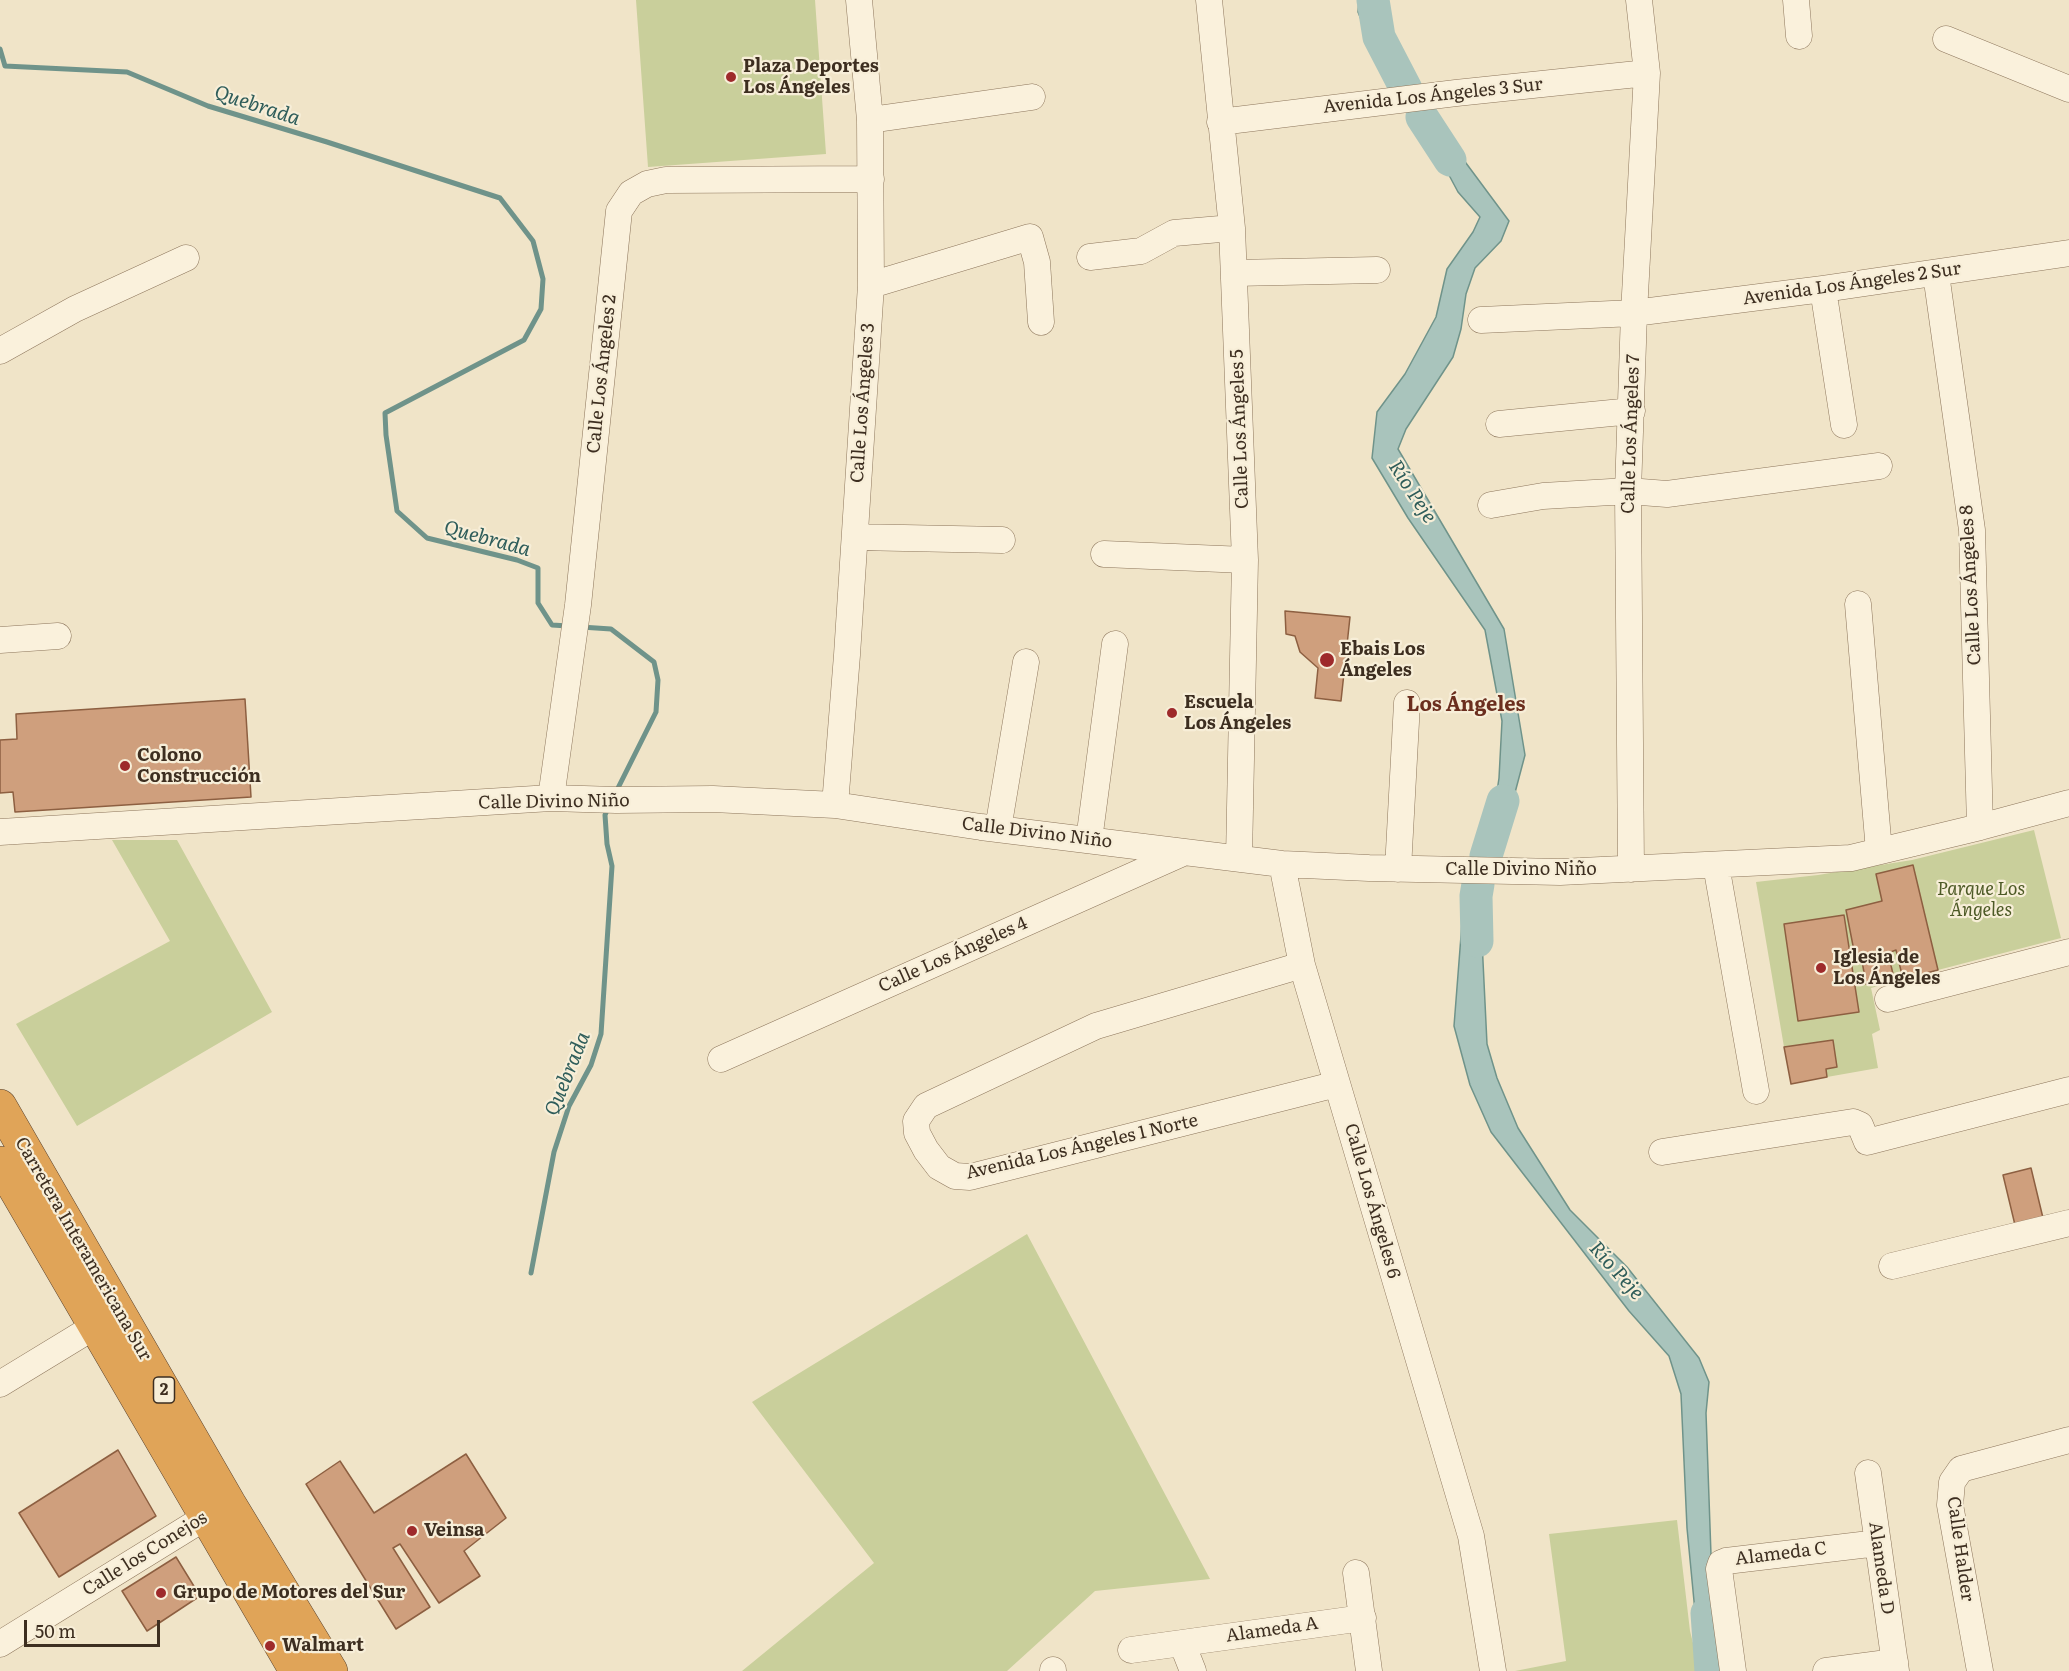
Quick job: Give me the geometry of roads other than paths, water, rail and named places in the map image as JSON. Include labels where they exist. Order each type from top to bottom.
[{"type":"highway","name":"Carretera Interamericana Sur","points":[[0,1106],[107,1319],[217,1510],[296,1671]]},
{"type":"highway","name":"Carretera Interamericana Sur","points":[[0,1163],[107,1319]]},
{"type":"highway","name":"Carretera Interamericana Sur","points":[[217,1510],[331,1671]]},
{"type":"street","name":"Calle Los Ángeles 3","points":[[835,805],[871,285],[870,120],[859,0]]},
{"type":"street","name":"Calle Los Ángeles 5","points":[[1209,0],[1232,228],[1245,560],[1239,858]]},
{"type":"street","name":"Calle Los Ángeles 7","points":[[1631,869],[1628,491],[1634,312],[1647,73],[1639,0]]},
{"type":"street","points":[[1796,0],[1799,36]]},
{"type":"street","points":[[1946,39],[2069,89]]},
{"type":"street","name":"Avenida Los Ángeles 3 Sur","points":[[1220,122],[1456,93],[1647,73]]},
{"type":"street","points":[[870,120],[1032,97]]},
{"type":"street","name":"Calle Los Ángeles 2","points":[[551,798],[578,605],[619,211],[631,193],[647,184],[666,180],[871,179]]},
{"type":"street","points":[[1090,257],[1141,251],[1174,233],[1232,228]]},
{"type":"street","points":[[871,285],[1030,237],[1037,262],[1041,322]]},
{"type":"street","name":"Avenida Los Ángeles 2 Sur","points":[[1481,320],[1634,312],[1823,289],[2069,253]]},
{"type":"street","points":[[0,351],[75,309],[186,258]]},
{"type":"street","points":[[1234,273],[1377,270]]},
{"type":"street","name":"Calle Los Ángeles 8","points":[[1936,273],[1972,530],[1980,827]]},
{"type":"street","points":[[1823,289],[1844,425]]},
{"type":"street","points":[[1499,424],[1632,411]]},
{"type":"street","points":[[1491,505],[1543,496],[1628,491],[1667,494],[1879,466]]},
{"type":"street","points":[[855,537],[1002,540]]},
{"type":"street","points":[[1104,554],[1245,560]]},
{"type":"street","points":[[1858,604],[1879,851]]},
{"type":"street","points":[[0,640],[58,636]]},
{"type":"street","points":[[1089,840],[1115,644]]},
{"type":"street","points":[[998,829],[1026,662]]},
{"type":"street","points":[[1398,869],[1407,703]]},
{"type":"street","name":"Calle Divino Niño","points":[[0,832],[551,798],[713,799],[835,805],[998,829],[1282,864],[1560,872],[1851,858],[2069,803]]},
{"type":"street","name":"Calle Los Ángeles 4","points":[[721,1059],[1185,852]]},
{"type":"street","name":"Calle Los Ángeles 6","points":[[1282,864],[1302,965],[1471,1536],[1493,1671]]},
{"type":"street","points":[[1716,865],[1756,1091]]},
{"type":"street","points":[[1888,999],[2069,952]]},
{"type":"street","name":"Avenida Los Ángeles 1 Norte","points":[[1302,965],[1096,1026],[926,1106],[916,1121],[917,1133],[939,1167],[955,1176],[970,1177],[1337,1084]]},
{"type":"street","points":[[1662,1152],[1853,1122],[1860,1125],[1867,1142],[2069,1090]]},
{"type":"street","points":[[1892,1266],[2069,1223]]},
{"type":"street","points":[[0,1384],[107,1319]]},
{"type":"street","name":"Calle Halder","points":[[1980,1671],[1950,1505],[1952,1482],[1960,1469],[2069,1440]]},
{"type":"street","name":"Alameda D","points":[[1868,1473],[1896,1667]]},
{"type":"street","name":"Calle los Conejos","points":[[0,1644],[217,1510]]},
{"type":"street","name":"Alameda C","points":[[1733,1671],[1719,1569],[1721,1563],[1878,1543]]},
{"type":"street","points":[[1356,1573],[1369,1671]]},
{"type":"street","name":"Alameda A","points":[[1131,1650],[1362,1618]]},
{"type":"street","points":[[1182,1643],[1193,1671]]},
{"type":"street","points":[[1826,1671],[1896,1667]]},
{"type":"water","points":[[1359,0],[1383,0],[1399,76],[1375,54],[1358,12]]},
{"type":"water","points":[[1427,123],[1440,128],[1509,221],[1501,241],[1475,268],[1466,294],[1461,329],[1453,357],[1406,429],[1398,449],[1504,629],[1525,755],[1512,804],[1489,845],[1499,778],[1502,721],[1485,630],[1408,518],[1372,458],[1377,412],[1405,374],[1436,317],[1447,269],[1473,232],[1480,217],[1458,192],[1426,132]]},
{"type":"water","points":[[1476,896],[1481,920],[1487,1044],[1497,1078],[1518,1128],[1570,1210],[1627,1267],[1699,1358],[1709,1382],[1706,1413],[1711,1555],[1710,1656],[1696,1622],[1687,1528],[1681,1394],[1669,1356],[1629,1311],[1491,1132],[1470,1085],[1454,1026],[1462,923]]},
{"type":"waterway","name":"Río Peje","points":[[1373,0],[1379,37],[1406,89]]},
{"type":"waterway","name":"Quebrada","points":[[0,49],[5,66],[127,72],[208,106],[500,198],[533,241],[543,279],[541,309],[524,340],[385,413],[397,511],[427,538],[517,560],[538,568],[538,603],[552,625],[568,626]]},
{"type":"waterway","name":"Río Peje","points":[[1422,117],[1450,160]]},
{"type":"waterway","name":"Quebrada","points":[[581,627],[611,629],[654,662],[658,680],[656,712],[616,792]]},
{"type":"waterway","name":"Río Peje","points":[[1486,856],[1503,801]]},
{"type":"waterway","name":"Quebrada","points":[[531,1273],[554,1152],[569,1106],[591,1065],[601,1034],[612,866],[607,844],[605,815],[608,808]]},
{"type":"waterway","name":"Río Peje","points":[[1477,941],[1478,884]]},
{"type":"waterway","name":"Río Peje","points":[[1707,1613],[1711,1671]]},
{"type":"place","name":"Plaza Deportes Los Ángeles","points":[[731,77]]},
{"type":"place","name":"Ebais Los Ángeles","points":[[1327,660]]},
{"type":"place","name":"Escuela Los Ángeles","points":[[1172,713]]},
{"type":"place","name":"Colono Construcción","points":[[125,766]]},
{"type":"place","name":"Iglesia de Los Ángeles","points":[[1821,968]]},
{"type":"place","name":"Veinsa","points":[[412,1531]]},
{"type":"place","name":"Grupo de Motores del Sur","points":[[161,1593]]},
{"type":"place","name":"Walmart","points":[[270,1646]]},
{"type":"district","name":"Los Ángeles","points":[[1466,705]]},
{"type":"park label","name":"Parque Los Ángeles","points":[[1981,900]]}]
